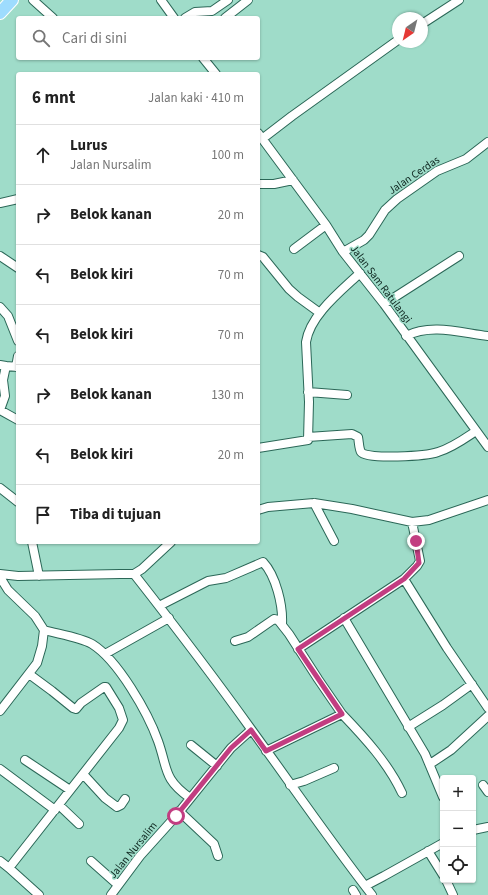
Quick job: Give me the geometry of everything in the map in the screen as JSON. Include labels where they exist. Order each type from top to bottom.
[{"type":"highway","points":[[0,13],[12,0]]},
{"type":"street","points":[[33,0],[51,16]]},
{"type":"street","points":[[161,0],[173,16]]},
{"type":"street","points":[[188,16],[195,12],[212,10],[228,0]]},
{"type":"street","points":[[228,16],[248,0]]},
{"type":"street","points":[[428,20],[459,0]]},
{"type":"street","points":[[260,136],[310,103],[392,44]]},
{"type":"street","points":[[205,60],[214,72]]},
{"type":"street","name":"Jalan Sam Ratulangi","points":[[260,136],[326,224],[343,252],[384,304],[488,447]]},
{"type":"street","name":"Jalan Cerdas","points":[[343,252],[364,240],[369,235],[385,210],[397,199],[437,171],[466,159],[488,142]]},
{"type":"street","points":[[260,184],[274,184],[293,180]]},
{"type":"street","points":[[0,203],[16,199]]},
{"type":"street","points":[[294,249],[326,224]]},
{"type":"street","points":[[0,256],[16,267]]},
{"type":"street","points":[[260,256],[263,257],[289,289],[320,313]]},
{"type":"street","points":[[384,304],[459,256]]},
{"type":"street","points":[[260,448],[308,440],[309,397],[306,338],[312,323],[320,313],[360,274]]},
{"type":"street","points":[[0,307],[8,316],[16,336]]},
{"type":"street","points":[[406,336],[414,332],[433,329],[488,336]]},
{"type":"street","points":[[16,367],[3,366],[3,380],[6,396],[0,410],[16,419]]},
{"type":"street","points":[[309,397],[347,395]]},
{"type":"street","points":[[308,437],[352,434],[358,437],[360,451],[364,455],[371,457],[437,453],[476,431]]},
{"type":"street","points":[[0,488],[16,500]]},
{"type":"street","points":[[260,510],[314,503],[412,522],[429,520],[488,500]]},
{"type":"street","points":[[314,503],[334,541]]},
{"type":"street","points":[[298,649],[404,579],[417,566],[420,561],[412,522]]},
{"type":"street","points":[[32,544],[39,576]]},
{"type":"street","points":[[0,711],[36,663],[42,646],[44,630],[35,616],[8,590],[0,576],[134,574],[142,569],[169,544]]},
{"type":"street","points":[[159,606],[208,581],[226,578],[263,562],[279,594],[283,613],[282,624]]},
{"type":"street","points":[[134,574],[169,618],[372,895]]},
{"type":"street","points":[[404,579],[447,648],[488,708]]},
{"type":"street","points":[[105,654],[169,618]]},
{"type":"street","points":[[344,618],[430,764],[440,789]]},
{"type":"street","points":[[235,641],[248,637],[274,619],[278,620],[342,714],[375,750],[397,781],[402,793]]},
{"type":"street","points":[[44,630],[91,643],[105,654],[126,681],[147,715],[158,742],[170,780],[180,792],[190,798]]},
{"type":"street","points":[[9,868],[122,723],[122,713],[105,686],[81,703],[76,709],[29,674]]},
{"type":"street","points":[[408,727],[443,705],[472,684]]},
{"type":"street","points":[[266,751],[342,714]]},
{"type":"street","points":[[430,764],[451,750],[488,716]]},
{"type":"street","name":"Jalan Nursalim","points":[[111,895],[140,856],[231,748],[251,730]]},
{"type":"street","points":[[191,745],[217,766]]},
{"type":"street","points":[[25,760],[70,790]]},
{"type":"street","points":[[290,785],[304,781],[334,768]]},
{"type":"street","points":[[0,769],[79,824]]},
{"type":"street","points":[[83,774],[105,798],[117,807],[121,806],[126,799]]},
{"type":"street","points":[[179,811],[201,830],[214,844],[218,856]]},
{"type":"street","points":[[476,829],[488,827]]},
{"type":"street","points":[[365,886],[440,845]]},
{"type":"street","points":[[428,852],[440,870]]},
{"type":"street","points":[[0,861],[39,895]]},
{"type":"street","points":[[91,861],[118,885]]},
{"type":"street","points":[[447,883],[453,895]]},
{"type":"route","points":[[176,816],[231,748],[251,730],[266,751],[314,729],[342,714],[298,649],[404,579],[420,561],[416,541]]}]
